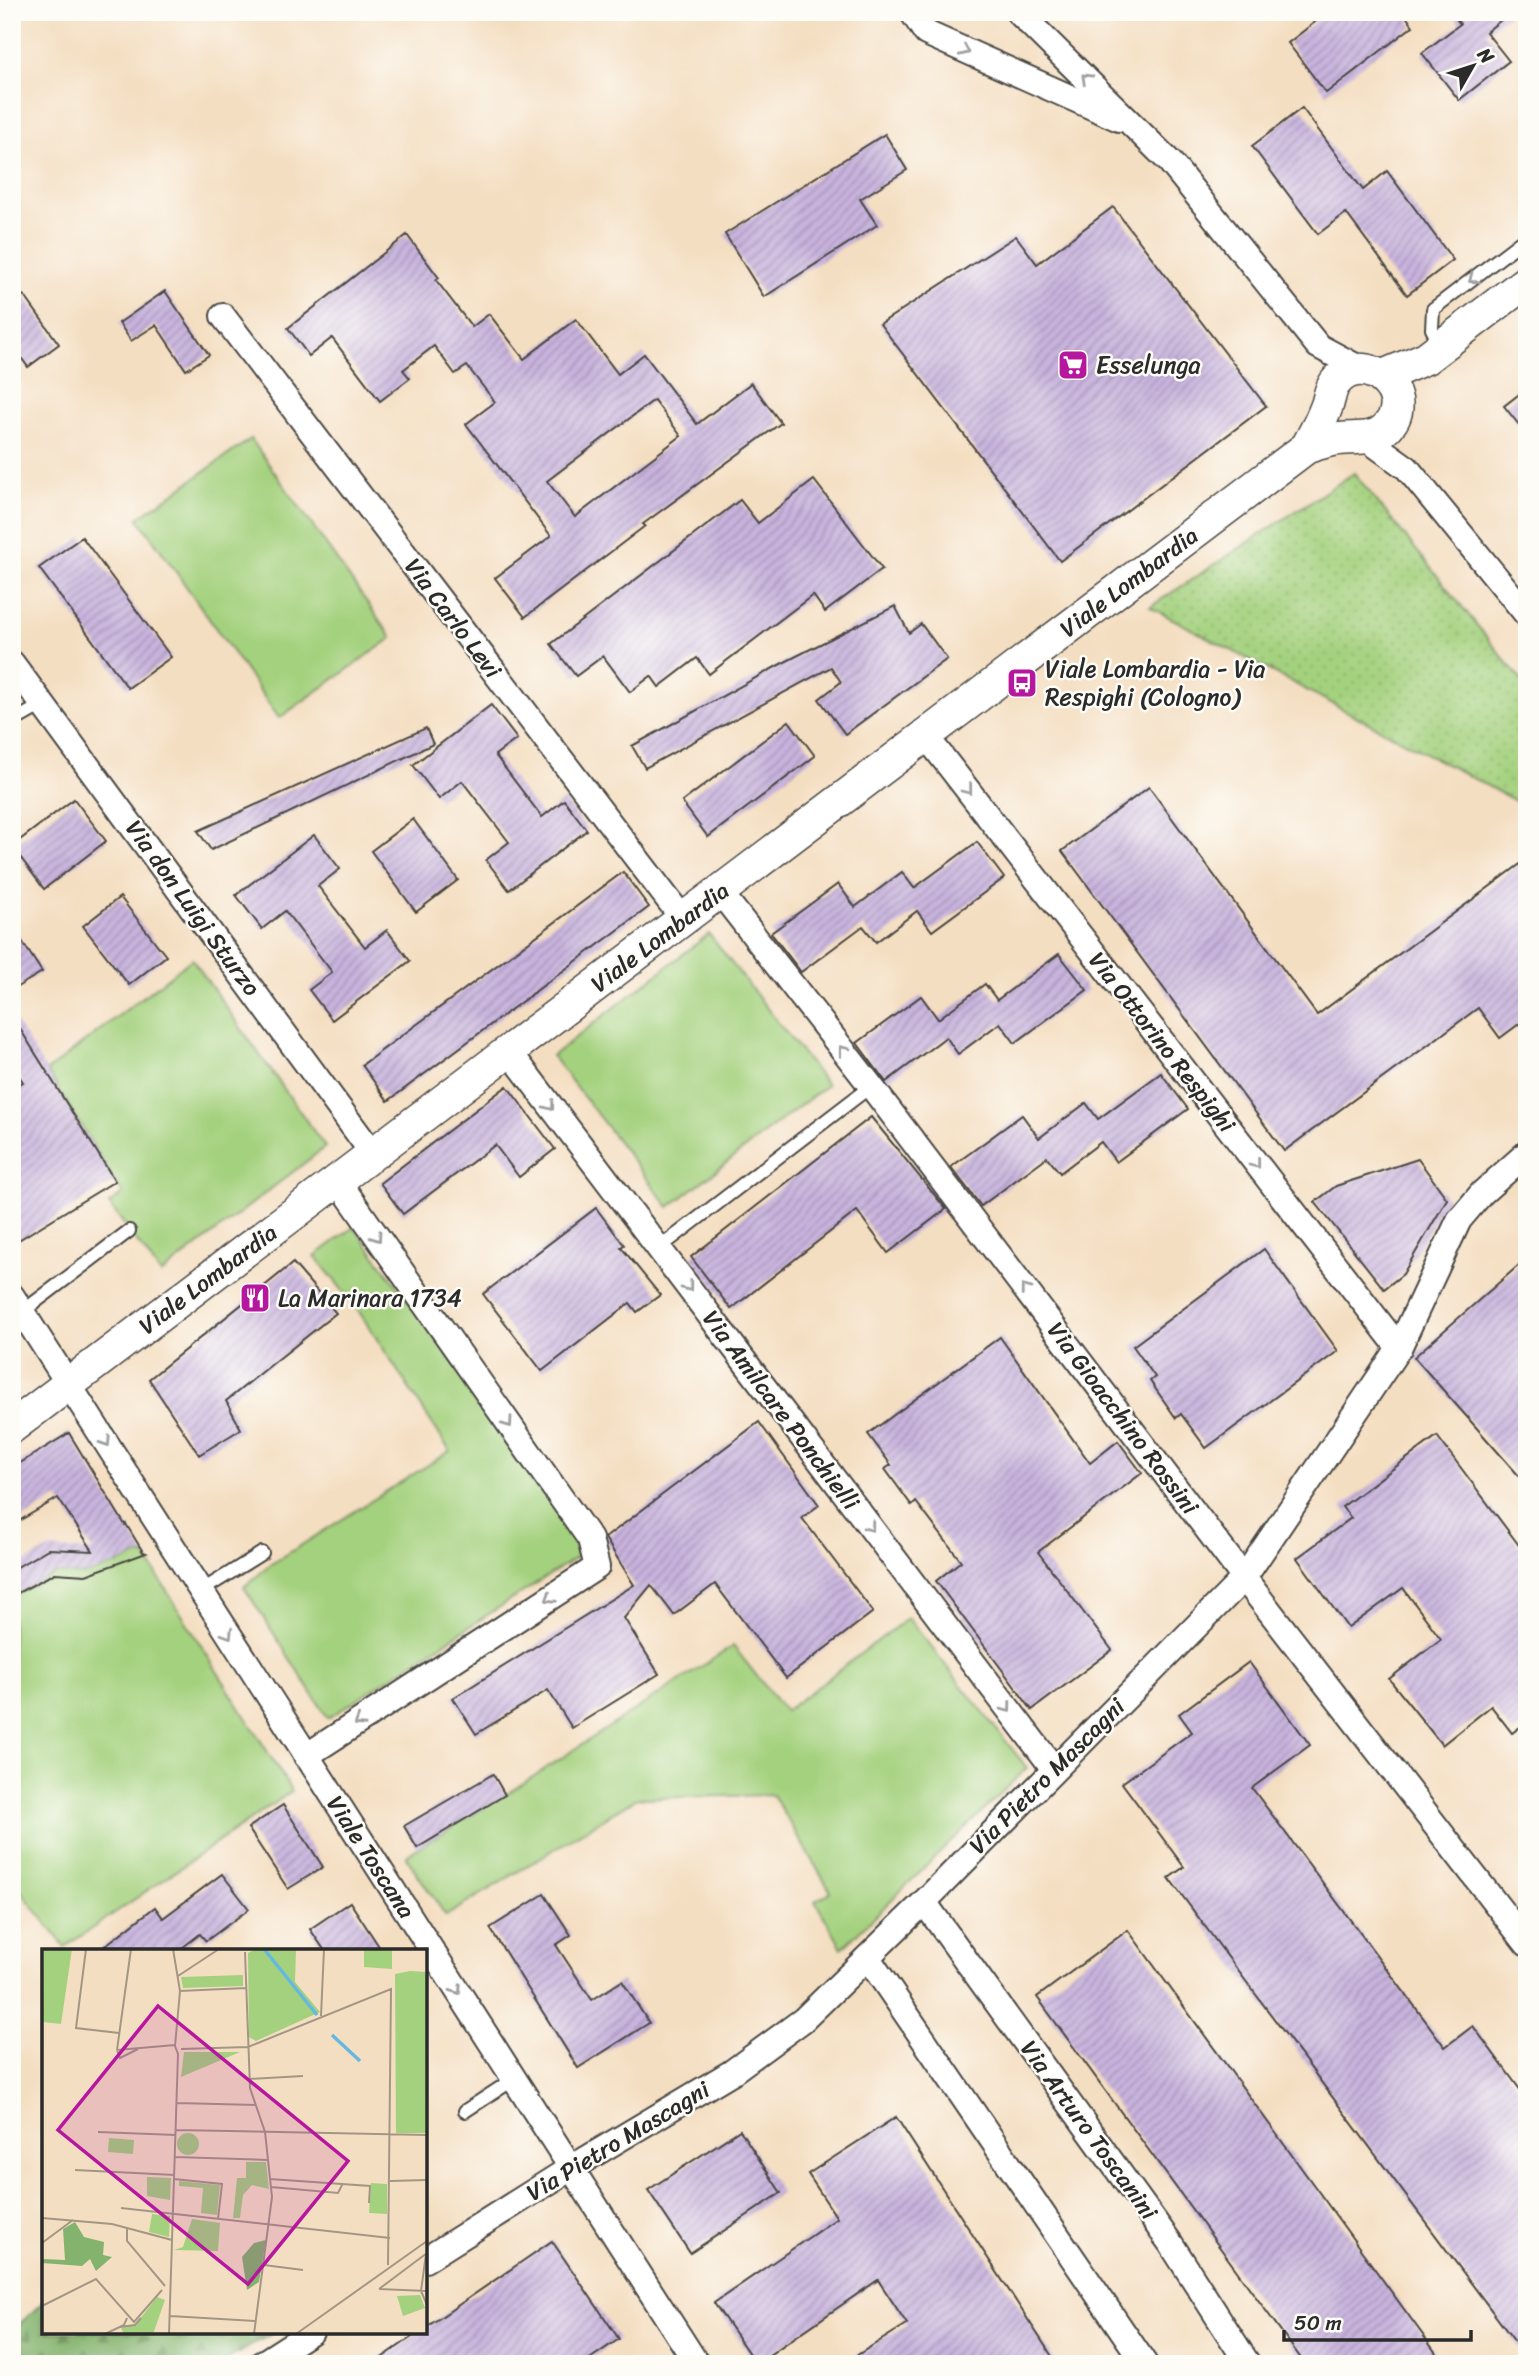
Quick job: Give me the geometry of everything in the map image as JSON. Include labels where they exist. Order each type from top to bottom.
[{"type":"street","points":[[912,12],[926,33],[1134,126]]},
{"type":"street","points":[[1018,12],[1170,162],[1318,346],[1383,391],[1407,468]]},
{"type":"street","name":"Viale Lombardia","points":[[1383,391],[1527,281]]},
{"type":"street","name":"Via Carlo Levi","points":[[223,316],[683,919]]},
{"type":"street","points":[[1318,346],[1331,418],[1338,428],[1347,435],[1361,438],[1407,468],[1527,615]]},
{"type":"street","name":"Viale Lombardia","points":[[1307,447],[1336,382],[1345,374],[1383,391]]},
{"type":"street","name":"Viale Lombardia","points":[[12,1427],[1307,447],[1335,439],[1375,436],[1385,429],[1383,391]]},
{"type":"street","name":"Via don Luigi Sturzo","points":[[12,663],[373,1154]]},
{"type":"street","name":"Via Ottorino Respighi","points":[[926,736],[1399,1348]]},
{"type":"street","name":"Via Gioacchino Rossini","points":[[720,892],[872,1086],[1244,1578],[1527,1944]]},
{"type":"street","name":"Via Amilcare Ponchielli","points":[[509,1051],[1054,1769]]},
{"type":"street","name":"Via Pietro Mascagni","points":[[427,2259],[570,2168],[732,2072],[803,2020],[924,1902],[1244,1578],[1399,1348],[1459,1220],[1482,1193],[1527,1153]]},
{"type":"street","points":[[306,1756],[597,1567],[590,1539],[338,1181]]},
{"type":"street","name":"Viale Toscana","points":[[17,1304],[697,2364]]},
{"type":"street","name":"Via Arturo Toscanini","points":[[924,1902],[1171,2244],[1248,2364]]},
{"type":"street","points":[[867,1958],[1145,2364]]},
{"type":"street","points":[[261,2364],[308,2334]]},
{"type":"lane","points":[[1433,352],[1433,309],[1527,237]]},
{"type":"lane","points":[[12,722],[42,705]]},
{"type":"lane","points":[[658,1249],[872,1086]]},
{"type":"lane","points":[[17,1304],[129,1231]]},
{"type":"lane","points":[[201,1591],[262,1553]]},
{"type":"lane","points":[[465,2111],[514,2079]]},
{"type":"green space","points":[[251,439],[392,638],[279,718],[138,518]]},
{"type":"green space","points":[[1354,473],[1527,687],[1527,807],[1150,607]]},
{"type":"green space","points":[[709,934],[827,1085],[669,1207],[552,1056]]},
{"type":"green space","points":[[192,959],[325,1147],[161,1274],[109,1204],[123,1194],[47,1071]]},
{"type":"green space","points":[[354,1227],[575,1527],[577,1557],[328,1718],[244,1587],[270,1565],[450,1451],[356,1307],[315,1256]]},
{"type":"green space","points":[[144,1554],[292,1791],[65,1947],[12,1880],[12,1596],[55,1573],[86,1575]]},
{"type":"green space","points":[[908,1618],[1027,1768],[842,1948],[815,1901],[831,1892],[773,1795],[637,1798],[446,1916],[406,1857],[733,1646],[785,1711]]},
{"type":"green space","points":[[42,2303],[42,2334],[272,2334],[219,2364],[12,2364],[12,2331]]},
{"type":"building","points":[[1328,12],[1403,12],[1413,26],[1326,93],[1288,43]]},
{"type":"building","points":[[1451,12],[1511,12],[1486,32],[1509,61],[1459,100],[1422,53],[1460,24]]},
{"type":"building","points":[[1302,108],[1363,190],[1387,171],[1453,260],[1407,295],[1346,213],[1318,234],[1252,146]]},
{"type":"building","points":[[885,134],[907,170],[860,199],[877,225],[764,297],[725,234]]},
{"type":"building","name":"Esselunga","points":[[1113,207],[1266,406],[1060,561],[880,324],[1016,236],[1037,264]]},
{"type":"building","points":[[407,235],[439,278],[436,280],[472,327],[489,314],[524,359],[576,319],[618,374],[644,354],[697,424],[751,383],[781,423],[643,524],[645,526],[525,617],[495,578],[551,536],[466,424],[495,402],[467,366],[455,374],[434,346],[403,370],[410,378],[380,401],[332,338],[309,356],[288,328]],"holes":[[[654,400],[681,436],[575,517],[547,481]]]},
{"type":"building","points":[[165,291],[209,355],[186,370],[156,325],[131,341],[119,323]]},
{"type":"building","points":[[24,295],[59,344],[28,367],[12,345],[12,304]]},
{"type":"building","points":[[1527,388],[1527,435],[1504,406]]},
{"type":"building","points":[[814,480],[882,569],[825,612],[813,595],[709,674],[697,658],[659,687],[651,676],[630,692],[603,656],[576,676],[551,644],[740,500],[758,523]]},
{"type":"building","points":[[82,537],[171,657],[128,688],[39,568]]},
{"type":"building","points":[[895,606],[909,633],[921,624],[947,659],[845,734],[819,699],[841,682],[831,667],[645,768],[632,746],[779,665]]},
{"type":"building","points":[[491,705],[517,739],[495,755],[542,817],[564,800],[587,830],[509,890],[486,860],[509,842],[462,781],[439,799],[413,765]]},
{"type":"building","points":[[789,721],[815,756],[708,837],[682,802]]},
{"type":"building","points":[[426,728],[433,744],[211,850],[198,831]]},
{"type":"building","points":[[1149,787],[1317,1015],[1527,859],[1527,1018],[1500,1038],[1478,1008],[1284,1151],[1062,851]]},
{"type":"building","points":[[74,799],[106,841],[44,889],[12,846]]},
{"type":"building","points":[[413,819],[458,880],[416,912],[371,851]]},
{"type":"building","points":[[314,835],[340,869],[318,886],[365,947],[387,930],[410,961],[332,1020],[309,990],[332,972],[285,911],[262,929],[236,895]]},
{"type":"building","points":[[977,842],[1004,878],[932,931],[917,911],[876,942],[863,926],[801,972],[771,933],[838,884],[855,907],[902,872],[914,888]]},
{"type":"building","points":[[623,872],[649,907],[388,1101],[362,1065]]},
{"type":"building","points":[[120,897],[166,956],[129,985],[83,926]]},
{"type":"building","points":[[12,926],[42,972],[12,990]]},
{"type":"building","points":[[1059,954],[1087,990],[1015,1043],[1000,1023],[958,1054],[946,1037],[886,1082],[857,1043],[921,996],[938,1019],[985,984],[997,1000]]},
{"type":"building","points":[[12,1016],[115,1181],[12,1244],[12,1089],[23,1082],[12,1065]]},
{"type":"building","points":[[1161,1073],[1188,1109],[1116,1162],[1101,1142],[1060,1173],[1047,1157],[981,1206],[951,1167],[1022,1115],[1039,1138],[1086,1103],[1098,1119]]},
{"type":"building","points":[[507,1086],[555,1149],[519,1177],[495,1145],[403,1214],[380,1183]]},
{"type":"building","points":[[871,1117],[946,1209],[888,1253],[857,1211],[731,1309],[691,1257]]},
{"type":"building","points":[[1418,1159],[1447,1199],[1403,1274],[1384,1289],[1315,1202],[1336,1186]]},
{"type":"building","points":[[596,1208],[624,1245],[621,1247],[660,1295],[637,1312],[630,1303],[542,1371],[483,1294]]},
{"type":"building","points":[[1264,1249],[1338,1351],[1206,1448],[1181,1414],[1176,1418],[1150,1381],[1155,1377],[1133,1346]]},
{"type":"building","points":[[1527,1258],[1527,1485],[1414,1357]]},
{"type":"building","points":[[293,1263],[336,1313],[226,1401],[241,1429],[199,1455],[149,1379]]},
{"type":"building","points":[[1000,1337],[1090,1463],[1118,1441],[1142,1473],[1038,1552],[1112,1650],[1032,1710],[936,1581],[961,1561],[916,1502],[912,1506],[885,1469],[891,1465],[868,1434]]},
{"type":"building","points":[[759,1422],[819,1505],[802,1518],[873,1612],[786,1678],[715,1584],[674,1615],[651,1585],[624,1618],[659,1674],[572,1728],[548,1690],[476,1734],[453,1698],[634,1585],[605,1538]]},
{"type":"building","points":[[69,1433],[125,1525],[146,1553],[86,1575],[55,1573],[12,1596],[12,1570],[48,1549],[93,1551],[58,1498],[12,1525],[12,1468]]},
{"type":"building","points":[[1437,1436],[1527,1556],[1527,1722],[1512,1733],[1491,1706],[1442,1745],[1389,1679],[1441,1639],[1403,1588],[1348,1628],[1297,1558],[1351,1518],[1342,1507]]},
{"type":"building","points":[[1249,1662],[1310,1745],[1252,1788],[1445,2047],[1473,2026],[1527,2099],[1527,2358],[1169,1878],[1184,1867],[1122,1783],[1192,1732],[1179,1714]]},
{"type":"building","points":[[493,1774],[505,1795],[417,1848],[404,1826]]},
{"type":"building","points":[[283,1805],[323,1867],[288,1889],[248,1828]]},
{"type":"building","points":[[222,1874],[249,1909],[206,1941],[200,1934],[181,1949],[101,1949],[155,1907],[163,1918]]},
{"type":"building","points":[[544,1894],[571,1935],[556,1945],[592,2000],[622,1981],[649,2023],[578,2068],[490,1928]]},
{"type":"building","points":[[350,1902],[381,1949],[324,1949],[310,1929]]},
{"type":"building","points":[[1128,1930],[1444,2364],[1305,2364],[1037,1997]]},
{"type":"building","points":[[896,2117],[1057,2364],[843,2364],[907,2324],[878,2280],[756,2364],[714,2303],[837,2218],[808,2174]]},
{"type":"building","points":[[740,2130],[781,2193],[690,2253],[648,2190]]},
{"type":"building","points":[[552,2241],[619,2339],[582,2364],[373,2364],[416,2334],[427,2334],[427,2327]]},
{"type":"place","name":"Esselunga","points":[[1073,365]]},
{"type":"place","name":"Viale Lombardia - Via Respighi (Cologno)","points":[[1022,683]]},
{"type":"place","name":"La Marinara 1734","points":[[255,1298]]}]
